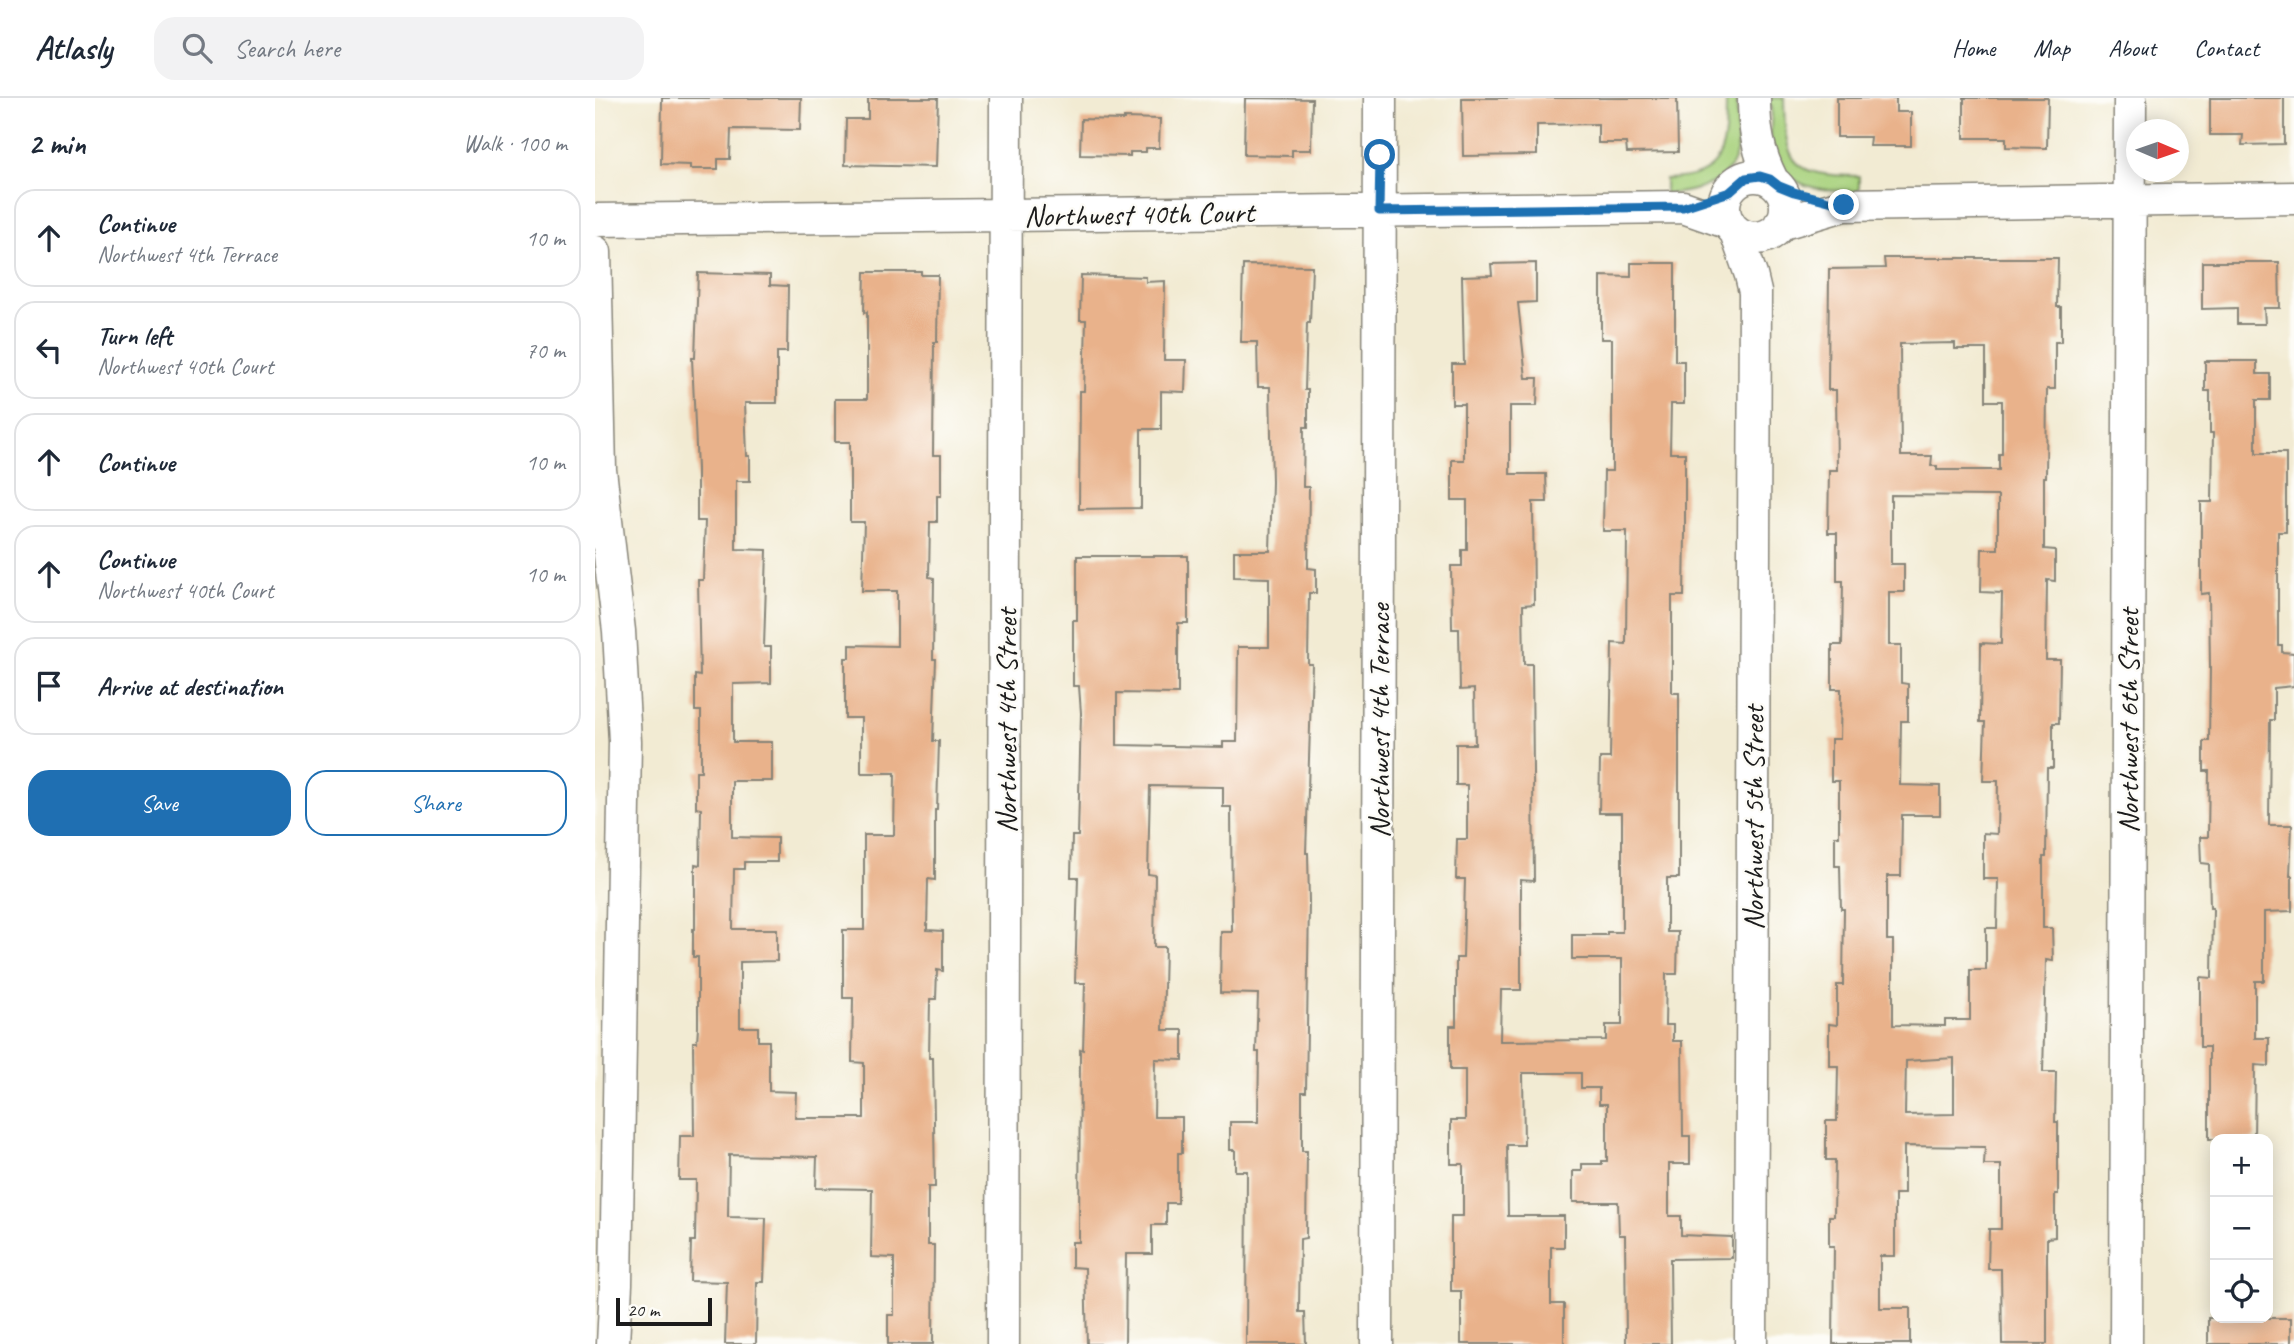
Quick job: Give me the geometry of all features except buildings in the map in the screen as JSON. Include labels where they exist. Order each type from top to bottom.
[{"type":"street","name":"Northwest 4th Street","points":[[1003,1344],[1006,98]]},
{"type":"street","name":"Northwest 4th Terrace","points":[[1377,1344],[1380,98]]},
{"type":"street","name":"Northwest 6th Street","points":[[2126,1344],[2130,98]]},
{"type":"street","points":[[1754,113],[1734,187],[1725,205],[1733,228],[1752,237],[1768,234],[1777,227],[1844,205]]},
{"type":"street","points":[[1754,113],[1760,150],[1782,190],[1786,205],[1785,214],[1777,227]]},
{"type":"street","points":[[1734,187],[1746,178],[1760,176],[1807,196],[1844,205],[2294,198]]},
{"type":"street","name":"Northwest 40th Court","points":[[595,220],[1683,207],[1734,187]]},
{"type":"street","name":"Northwest 40th Court","points":[[1683,207],[1733,228]]},
{"type":"street","name":"Northwest 5th Street","points":[[1755,292],[1777,227]]},
{"type":"street","name":"Northwest 5th Street","points":[[1733,228],[1755,292],[1751,1344]]},
{"type":"street","points":[[595,252],[599,459],[607,631],[625,742],[615,1340]]},
{"type":"green space","points":[[1726,98],[1742,98],[1742,103],[1737,103],[1737,148],[1728,170],[1711,184],[1665,194],[1665,179],[1700,173],[1718,157],[1725,132]]},
{"type":"green space","points":[[1768,98],[1784,98],[1786,138],[1796,162],[1805,169],[1818,173],[1859,176],[1859,191],[1805,185],[1784,171],[1772,144],[1772,106],[1768,105]]},
{"type":"route","points":[[1380,155],[1379,211],[1683,207],[1730,192],[1738,182],[1760,176],[1794,192],[1844,205]]}]
